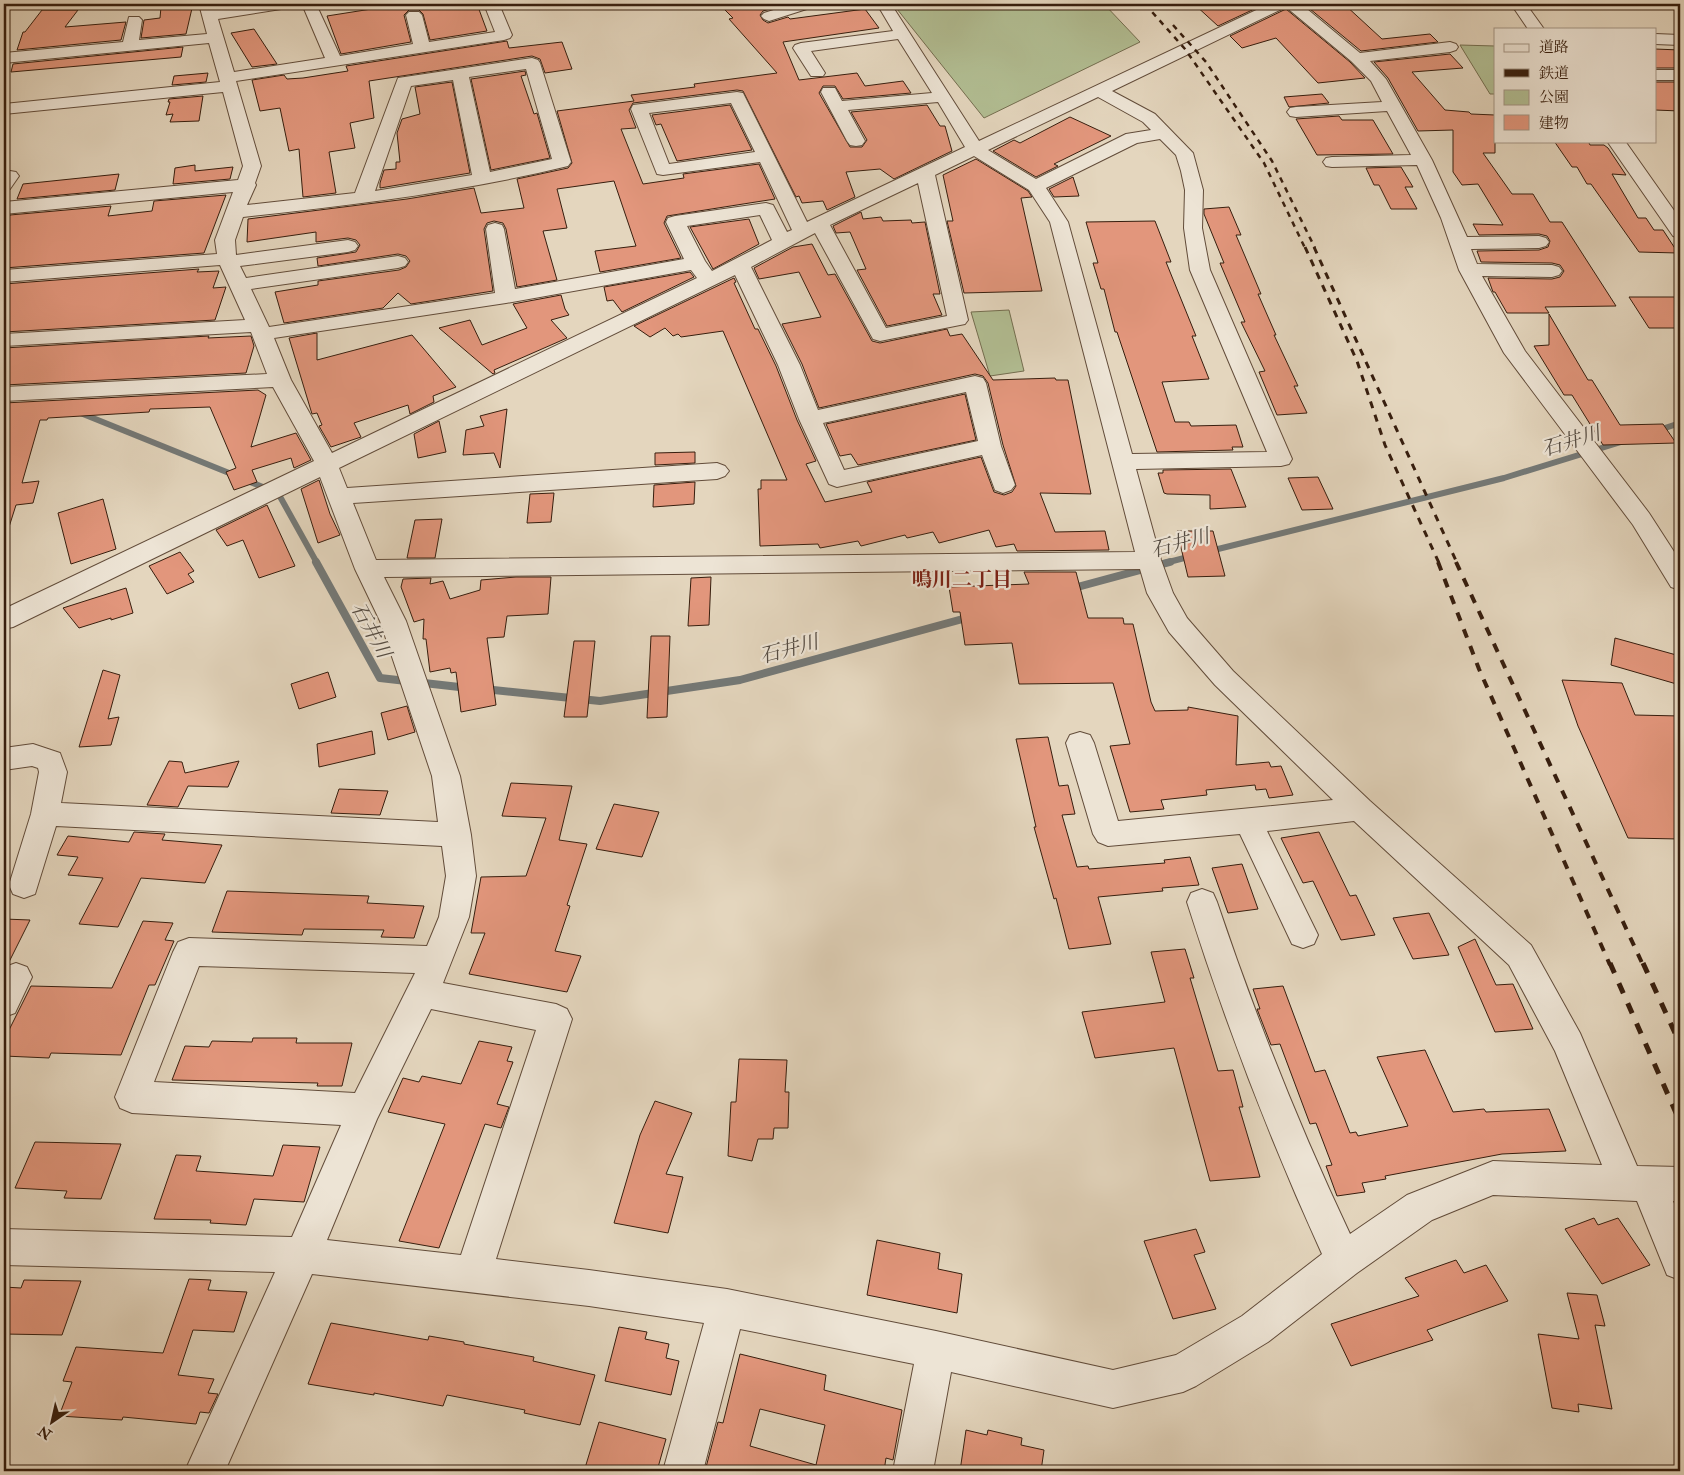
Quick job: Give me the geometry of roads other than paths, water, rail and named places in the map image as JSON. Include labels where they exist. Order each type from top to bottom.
[{"type":"street","points":[[4,58],[55,46],[130,46],[210,19],[281,4]]},
{"type":"street","points":[[309,4],[334,60]]},
{"type":"street","points":[[4,109],[228,82],[334,60],[504,35],[492,4]]},
{"type":"street","points":[[769,16],[808,4]]},
{"type":"street","points":[[884,4],[976,150],[1035,186],[1060,222],[1149,560],[1160,593],[1178,625],[1224,678],[1360,808],[1520,955],[1568,1044],[1652,1184],[1680,1262]]},
{"type":"street","points":[[4,620],[740,265],[811,228],[1281,4]]},
{"type":"street","points":[[1292,4],[1356,58],[1378,80],[1423,160],[1450,218],[1458,243],[1470,270],[1515,353],[1641,519],[1680,581]]},
{"type":"street","points":[[1519,4],[1535,28]]},
{"type":"street","points":[[414,15],[422,47]]},
{"type":"street","points":[[205,1471],[302,1255],[364,1110],[423,992],[454,917],[461,876],[446,776],[393,622],[368,569],[327,465],[250,328],[231,268],[225,240],[247,185],[252,166],[210,19]]},
{"type":"street","points":[[130,46],[134,20]]},
{"type":"street","points":[[817,74],[801,48],[904,34]]},
{"type":"street","points":[[1656,40],[1680,40]]},
{"type":"street","points":[[1356,58],[1450,47]]},
{"type":"street","points":[[235,212],[363,198],[482,179],[562,162],[532,63],[404,82],[363,198]]},
{"type":"street","points":[[460,74],[482,179]]},
{"type":"street","points":[[1656,75],[1680,75]]},
{"type":"street","points":[[1100,91],[1149,118],[1184,154],[1194,190],[1193,228],[1200,270],[1282,459],[1124,462]]},
{"type":"street","points":[[767,156],[663,170],[639,109],[737,97],[767,156],[880,335],[958,320],[926,173]]},
{"type":"street","points":[[856,141],[834,99],[941,97]]},
{"type":"street","points":[[1296,112],[1392,106]]},
{"type":"street","points":[[1035,186],[1132,138],[1164,132]]},
{"type":"street","points":[[1617,142],[1680,232]]},
{"type":"street","points":[[1332,162],[1423,160]]},
{"type":"street","points":[[4,208],[247,185]]},
{"type":"street","points":[[709,279],[696,263],[675,222],[766,209],[783,243]]},
{"type":"street","points":[[495,229],[506,296]]},
{"type":"street","points":[[1458,243],[1540,242]]},
{"type":"street","points":[[231,268],[348,246]]},
{"type":"street","points":[[4,276],[398,262]]},
{"type":"street","points":[[4,326],[70,329],[250,328],[506,296],[696,263]]},
{"type":"street","points":[[740,265],[790,365],[810,419],[837,479],[990,446]]},
{"type":"street","points":[[1470,270],[1552,271]]},
{"type":"street","points":[[4,340],[70,329]]},
{"type":"street","points":[[4,394],[248,380],[280,380]]},
{"type":"street","points":[[810,419],[975,383],[990,446],[1003,485]]},
{"type":"street","points":[[340,496],[717,471]]},
{"type":"street","points":[[368,569],[1149,560]]},
{"type":"street","points":[[1080,743],[1108,834],[1360,808]]},
{"type":"street","points":[[4,758],[33,755],[50,761],[53,772],[44,814],[24,885]]},
{"type":"street","points":[[44,814],[456,834]]},
{"type":"street","points":[[1248,821],[1303,935]]},
{"type":"street","points":[[1202,902],[1232,994],[1314,1198],[1344,1260]]},
{"type":"street","points":[[364,1110],[132,1097],[188,952],[436,960]]},
{"type":"street","points":[[423,992],[556,1019],[473,1274]]},
{"type":"street","points":[[4,1247],[302,1255],[589,1288],[727,1308],[1112,1388],[1183,1374],[1254,1328],[1344,1260],[1420,1207],[1494,1178],[1652,1184]]},
{"type":"street","points":[[682,1471],[727,1308]]},
{"type":"street","points":[[913,1471],[936,1350]]},
{"type":"waterway","name":"石井川","points":[[78,412],[234,475]]},
{"type":"waterway","name":"石井川","points":[[1656,431],[1680,423]]},
{"type":"waterway","name":"石井川","points":[[1210,551],[1504,478],[1621,442]]},
{"type":"waterway","name":"石井川","points":[[245,480],[278,493],[317,563]]},
{"type":"waterway","name":"石井川","points":[[1165,563],[1192,556]]},
{"type":"waterway","name":"石井川","points":[[316,562],[380,678],[468,688]]},
{"type":"waterway","name":"石井川","points":[[1070,589],[1170,562]]},
{"type":"waterway","name":"石井川","points":[[484,689],[600,701],[740,680],[970,617]]},
{"type":"railway","points":[[1145,4],[1185,49],[1264,163],[1305,248]]},
{"type":"railway","points":[[1173,25],[1206,62],[1272,161],[1315,248]]},
{"type":"railway","points":[[1305,247],[1357,361],[1385,445],[1439,563]]},
{"type":"railway","points":[[1314,247],[1457,563]]},
{"type":"railway","points":[[1438,562],[1479,669],[1610,965]]},
{"type":"railway","points":[[1456,562],[1643,965]]},
{"type":"railway","points":[[1610,963],[1680,1122]]},
{"type":"railway","points":[[1643,963],[1680,1044]]},
{"type":"district","name":"鳴川二丁目","points":[[962,579]]}]
